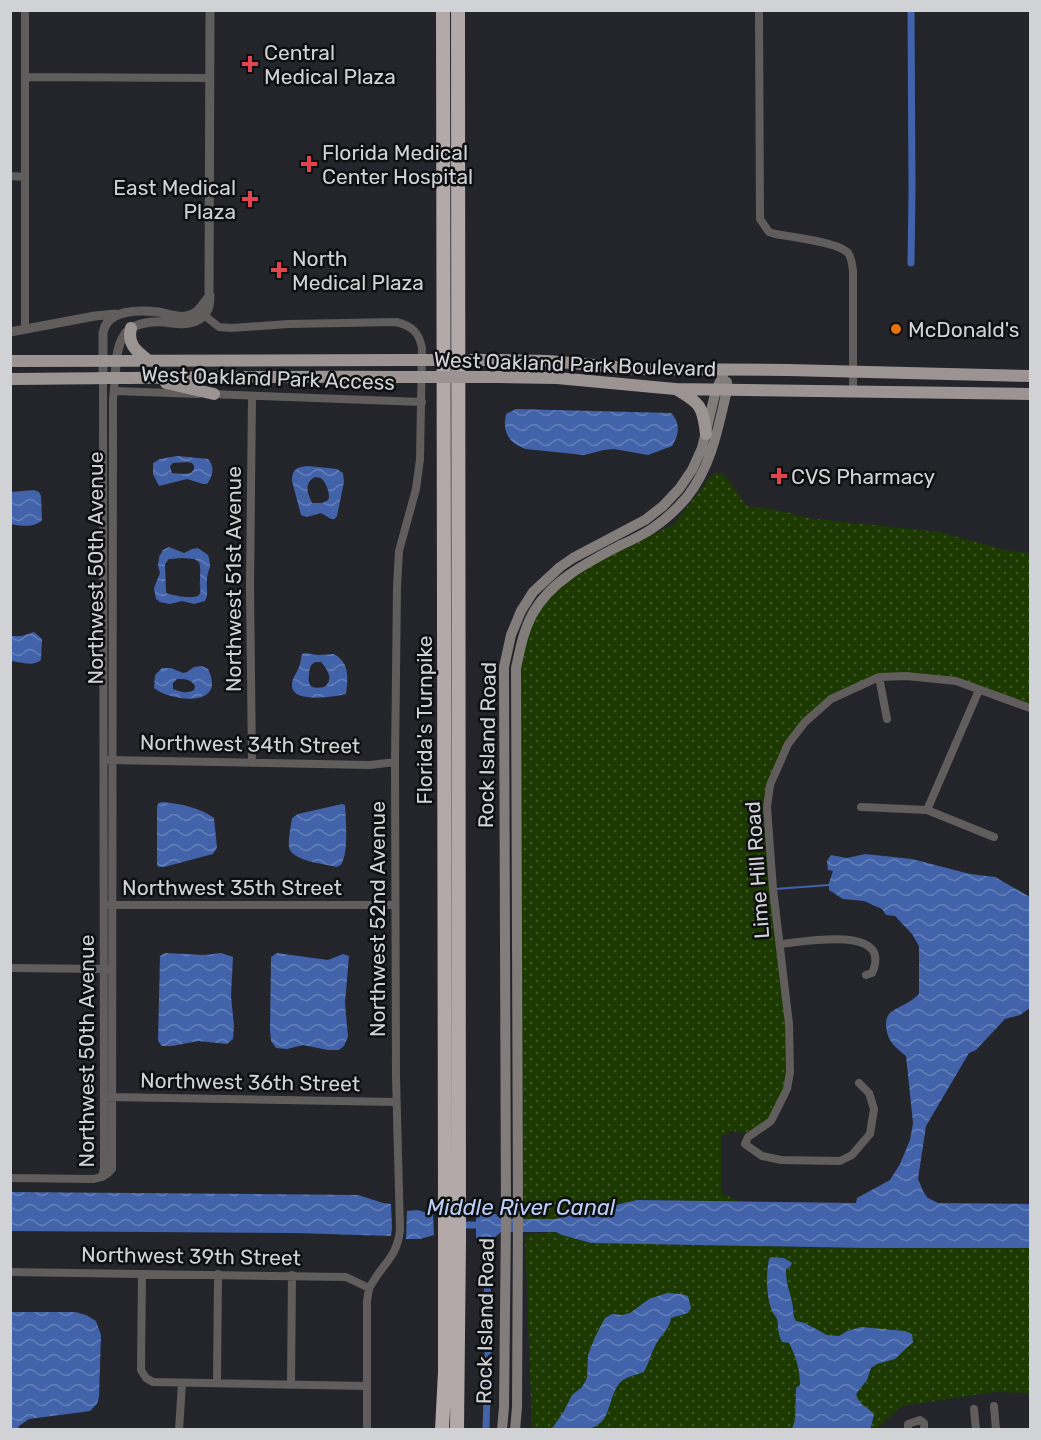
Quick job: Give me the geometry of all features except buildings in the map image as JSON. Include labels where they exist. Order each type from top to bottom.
[{"type":"highway","name":"Florida's Turnpike","points":[[443,10],[452,1211],[459,1241],[458,1430]]},
{"type":"highway","name":"Florida's Turnpike","points":[[442,1430],[445,1372],[445,1242],[452,1211],[458,10]]},
{"type":"main road","points":[[131,328],[132,346],[148,360]]},
{"type":"main road","name":"West Oakland Park Boulevard","points":[[10,361],[500,360],[559,362],[639,369],[1030,376]]},
{"type":"main road","name":"Rock Island Road","points":[[515,1430],[518,1234],[516,668],[522,638],[531,616],[542,599],[591,560],[653,528],[672,514],[701,477],[712,451],[726,369]]},
{"type":"main road","name":"West Oakland Park Boulevard","points":[[10,379],[110,383],[144,379],[295,376],[500,377],[557,378],[675,389],[1030,394]]},
{"type":"main road","points":[[144,379],[214,394]]},
{"type":"main road","points":[[675,389],[696,401],[705,421],[706,434]]},
{"type":"main road","name":"Rock Island Road","points":[[502,1430],[506,1234],[504,667],[511,635],[521,611],[533,592],[573,558],[645,520],[679,489],[692,470],[702,448],[722,390]]},
{"type":"street","points":[[25,10],[25,328]]},
{"type":"street","points":[[110,383],[118,348],[123,336],[131,328],[154,322],[189,323],[204,315],[210,305],[210,10]]},
{"type":"street","points":[[759,10],[760,219],[769,232],[834,245],[847,252],[853,271],[853,392]]},
{"type":"street","points":[[25,77],[210,78]]},
{"type":"street","points":[[10,176],[25,177]]},
{"type":"street","points":[[10,332],[123,313],[158,312],[187,316],[201,308],[210,295]]},
{"type":"street","points":[[110,383],[103,361],[103,339],[106,323],[112,317],[123,313]]},
{"type":"street","name":"Northwest 52nd Avenue","points":[[204,315],[219,327],[231,328],[288,324],[396,322],[407,324],[421,341],[420,459],[416,489],[399,551],[397,587],[395,905],[399,1238],[390,1259],[369,1288]]},
{"type":"street","name":"West Oakland Park Access","points":[[110,383],[191,394],[422,402]]},
{"type":"street","name":"Northwest 50th Avenue","points":[[10,1178],[93,1179],[102,1177],[104,1168],[108,1097],[108,696],[112,634],[113,520],[110,383]]},
{"type":"street","name":"Northwest 50th Avenue","points":[[108,696],[103,634],[103,520],[110,383]]},
{"type":"street","name":"Northwest 51st Avenue","points":[[252,396],[250,570],[252,763]]},
{"type":"street","points":[[103,520],[113,520]]},
{"type":"street","points":[[103,577],[112,577]]},
{"type":"street","points":[[103,634],[112,634]]},
{"type":"street","points":[[879,677],[887,719]]},
{"type":"street","name":"Lime Hill Road","points":[[860,1083],[869,1093],[874,1109],[870,1134],[852,1155],[840,1161],[781,1160],[762,1156],[745,1144],[748,1137],[771,1120],[787,1089],[790,1072],[789,1024],[773,889],[767,807],[770,785],[788,744],[805,722],[831,699],[879,677],[929,677],[956,681],[1030,708]]},
{"type":"street","points":[[927,810],[979,690]]},
{"type":"street","name":"Northwest 34th Street","points":[[108,760],[370,765],[395,762]]},
{"type":"street","points":[[861,807],[927,810],[993,837]]},
{"type":"street","name":"Northwest 35th Street","points":[[108,905],[395,905]]},
{"type":"street","points":[[780,944],[826,939],[854,940],[869,945],[876,954],[876,963],[872,973],[866,975]]},
{"type":"street","points":[[10,968],[108,969]]},
{"type":"street","name":"Northwest 36th Street","points":[[108,1097],[396,1102]]},
{"type":"street","name":"Northwest 39th Street","points":[[10,1272],[346,1277],[369,1288]]},
{"type":"street","points":[[142,1274],[141,1370],[146,1378],[153,1382],[367,1386]]},
{"type":"street","points":[[217,1383],[218,1274]]},
{"type":"street","points":[[291,1385],[292,1275]]},
{"type":"street","points":[[367,1430],[367,1301],[369,1288]]},
{"type":"street","points":[[179,1430],[182,1383]]},
{"type":"street","points":[[994,1406],[996,1430]]},
{"type":"street","points":[[974,1409],[976,1430]]},
{"type":"street","points":[[908,1430],[908,1424],[920,1420],[924,1423],[924,1430]]},
{"type":"green space","points":[[715,473],[722,473],[726,477],[747,506],[787,512],[807,518],[940,532],[1005,550],[1030,553],[1030,708],[956,681],[879,677],[831,699],[788,744],[770,785],[767,806],[790,1072],[771,1121],[745,1133],[733,1131],[721,1136],[721,1193],[741,1202],[637,1200],[555,1219],[521,1219],[519,670],[531,620],[558,588],[601,560],[674,524]]},
{"type":"green space","points":[[556,1232],[591,1243],[865,1248],[1030,1248],[1030,1393],[995,1392],[902,1406],[876,1429],[532,1429],[525,1235]]},
{"type":"water","points":[[516,409],[671,413],[678,425],[672,446],[648,455],[614,449],[584,455],[526,449],[515,444],[506,432],[505,421],[506,414]]},
{"type":"water","points":[[177,456],[208,459],[212,465],[211,478],[207,484],[187,479],[159,486],[153,474],[153,463],[160,459]],"holes":[[[173,463],[192,463],[194,469],[191,473],[172,473],[170,466]]]},
{"type":"water","points":[[308,466],[337,469],[343,473],[344,482],[337,516],[334,519],[321,513],[307,517],[301,515],[292,477],[296,469]],"holes":[[[315,477],[321,478],[327,487],[329,498],[324,502],[312,503],[308,492],[309,482]]]},
{"type":"water","points":[[34,490],[41,496],[42,520],[31,525],[11,524],[11,492]]},
{"type":"water","points":[[169,547],[184,553],[198,548],[208,555],[210,567],[205,601],[194,604],[182,601],[170,604],[156,599],[154,588],[160,573],[159,557],[163,550]],"holes":[[[169,559],[194,559],[199,562],[200,567],[199,595],[188,597],[166,593],[165,564]]]},
{"type":"water","points":[[34,632],[42,639],[41,660],[30,664],[11,661],[11,636],[22,636]]},
{"type":"water","points":[[302,654],[334,654],[339,658],[347,671],[346,694],[315,698],[294,692],[293,681]],"holes":[[[315,662],[321,662],[328,672],[329,681],[324,687],[317,688],[310,685],[310,667]]]},
{"type":"water","points":[[202,666],[208,669],[210,674],[212,683],[210,691],[205,695],[188,699],[178,698],[154,688],[155,675],[162,668],[171,668],[183,673],[194,667]],"holes":[[[177,679],[192,682],[195,686],[194,690],[184,692],[173,689],[173,683]]]},
{"type":"water","points":[[162,802],[190,807],[214,818],[217,848],[213,854],[164,867],[157,865],[157,806]]},
{"type":"water","points":[[345,805],[346,841],[345,855],[341,865],[337,867],[309,861],[291,852],[289,837],[292,818],[298,814]]},
{"type":"water","points":[[865,854],[912,859],[970,874],[995,877],[1030,897],[1030,1008],[1020,1015],[1005,1019],[976,1050],[969,1053],[926,1126],[918,1179],[928,1198],[938,1203],[1030,1204],[1030,1248],[865,1248],[591,1243],[556,1232],[501,1232],[494,1238],[476,1238],[476,1214],[496,1214],[501,1219],[555,1219],[637,1200],[856,1203],[857,1198],[890,1180],[910,1140],[913,1123],[906,1056],[890,1039],[886,1021],[891,1012],[919,994],[919,946],[912,934],[895,916],[886,915],[882,909],[864,901],[843,899],[829,890],[833,871],[828,870],[827,861],[831,855],[847,858]]},
{"type":"water","points":[[165,953],[205,955],[221,953],[233,957],[231,996],[234,1026],[233,1039],[227,1044],[198,1041],[162,1046],[158,1041],[160,956]]},
{"type":"water","points":[[277,953],[328,960],[343,954],[349,956],[345,1003],[348,1037],[344,1046],[339,1050],[303,1045],[287,1049],[276,1048],[271,1041],[271,957]]},
{"type":"water","points":[[11,1192],[358,1195],[391,1204],[392,1227],[391,1236],[11,1231]]},
{"type":"water","points":[[418,1210],[433,1215],[434,1235],[420,1239],[406,1239],[407,1211]]},
{"type":"water","points":[[771,1257],[784,1258],[792,1263],[786,1269],[786,1274],[796,1321],[805,1323],[827,1335],[839,1336],[861,1327],[905,1331],[912,1334],[913,1342],[895,1359],[871,1368],[867,1380],[856,1394],[874,1415],[869,1429],[792,1429],[795,1420],[796,1388],[800,1385],[799,1374],[796,1358],[789,1343],[782,1342],[780,1339],[777,1319],[770,1305],[767,1278]]},
{"type":"water","points":[[667,1293],[688,1296],[691,1308],[688,1313],[671,1318],[654,1347],[644,1372],[627,1378],[619,1384],[605,1418],[596,1426],[585,1430],[549,1429],[553,1427],[572,1395],[582,1387],[587,1378],[588,1355],[605,1318],[612,1314],[630,1313],[649,1299]]},
{"type":"water","points":[[11,1312],[75,1312],[96,1321],[101,1335],[99,1397],[97,1404],[90,1411],[29,1419],[18,1429],[11,1429]]},
{"type":"waterway","points":[[911,10],[911,263]]},
{"type":"waterway","points":[[775,889],[829,885]]},
{"type":"waterway","name":"Middle River Canal","points":[[457,1225],[485,1225]]},
{"type":"waterway","points":[[486,1430],[487,1255]]},
{"type":"place","name":"Central Medical Plaza","points":[[250,64]]},
{"type":"place","name":"Florida Medical Center Hospital","points":[[309,164]]},
{"type":"place","name":"East Medical Plaza","points":[[250,199]]},
{"type":"place","name":"North Medical Plaza","points":[[279,270]]},
{"type":"place","name":"McDonald's","points":[[896,329]]},
{"type":"place","name":"CVS Pharmacy","points":[[779,476]]}]
